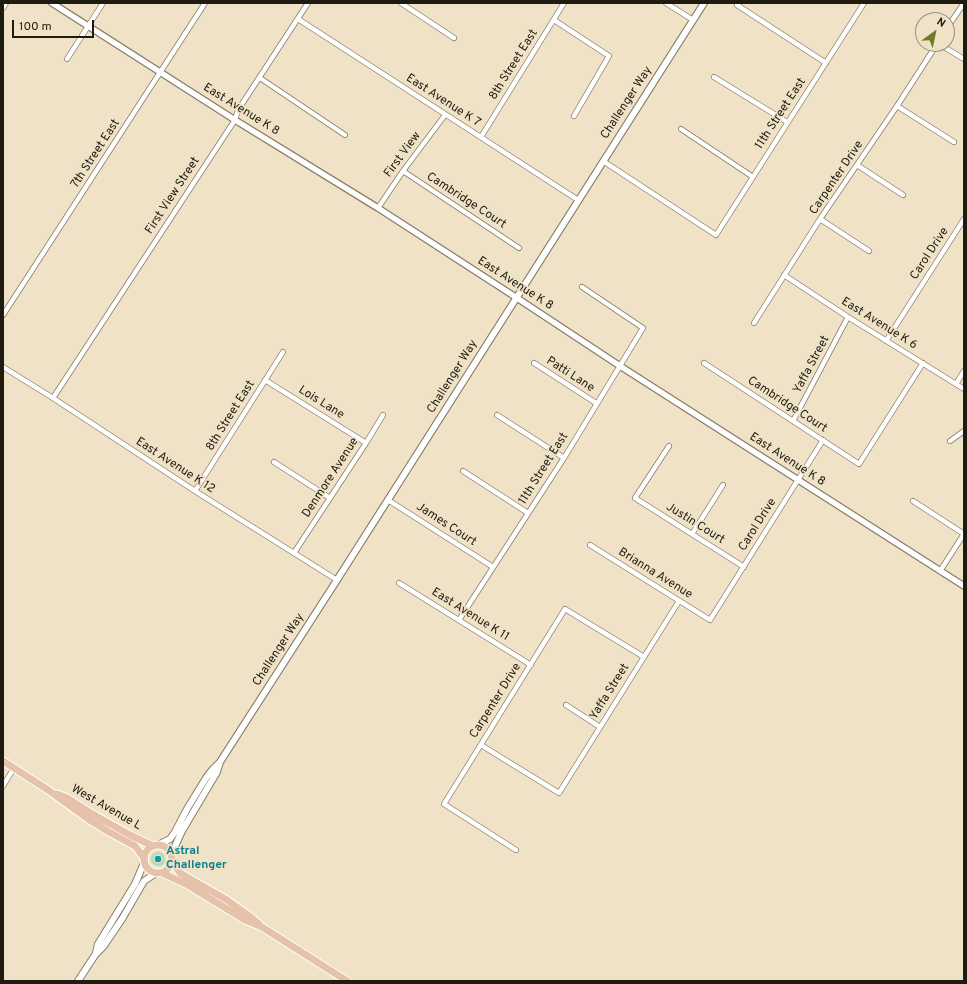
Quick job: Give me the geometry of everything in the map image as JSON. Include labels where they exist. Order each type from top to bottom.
[{"type":"main road","name":"Challenger Way","points":[[156,846],[171,837],[206,778],[220,762],[704,3]]},
{"type":"main road","name":"West Avenue L","points":[[3,761],[48,790],[88,819],[135,846],[144,861]]},
{"type":"main road","name":"Challenger Way","points":[[172,858],[182,831],[217,772],[220,762]]},
{"type":"main road","name":"West Avenue L","points":[[48,790],[67,798],[130,835],[156,846]]},
{"type":"main road","points":[[95,955],[98,944],[135,884],[147,851],[156,846],[166,848],[174,865],[180,873],[227,900],[262,927],[346,981]]},
{"type":"main road","points":[[78,981],[122,919],[144,881],[166,871],[171,864],[172,858]]},
{"type":"main road","points":[[144,861],[148,870],[186,884],[245,920],[262,927]]},
{"type":"street","points":[[3,8],[6,3]]},
{"type":"street","name":"East Avenue K 8","points":[[52,3],[160,73],[378,208],[620,366],[964,586]]},
{"type":"street","points":[[67,60],[103,3]]},
{"type":"street","name":"7th Street East","points":[[3,315],[205,3]]},
{"type":"street","name":"First View Street","points":[[53,398],[235,120],[238,110],[308,3]]},
{"type":"street","points":[[401,3],[454,38]]},
{"type":"street","name":"8th Street East","points":[[481,137],[564,3]]},
{"type":"street","points":[[666,3],[693,20]]},
{"type":"street","name":"11th Street East","points":[[603,161],[716,235],[864,3]]},
{"type":"street","points":[[955,16],[964,3]]},
{"type":"street","points":[[737,6],[826,63]]},
{"type":"street","name":"East Avenue K 7","points":[[298,19],[578,200]]},
{"type":"street","points":[[554,20],[609,56],[574,116]]},
{"type":"street","name":"Carpenter Drive","points":[[754,323],[820,219],[933,52]]},
{"type":"street","points":[[952,52],[964,59]]},
{"type":"street","points":[[714,77],[787,122]]},
{"type":"street","points":[[260,78],[345,135]]},
{"type":"street","points":[[897,106],[954,142]]},
{"type":"street","name":"First View","points":[[378,208],[403,171],[445,115]]},
{"type":"street","points":[[681,129],[753,177]]},
{"type":"street","points":[[857,165],[903,195]]},
{"type":"street","name":"Cambridge Court","points":[[403,171],[519,248]]},
{"type":"street","points":[[820,219],[870,251]]},
{"type":"street","name":"Carol Drive","points":[[886,341],[964,219]]},
{"type":"street","name":"East Avenue K 6","points":[[784,276],[848,318],[964,389]]},
{"type":"street","name":"11th Street East","points":[[459,620],[564,458],[596,403],[643,328],[582,288]]},
{"type":"street","name":"Yaffa Street","points":[[793,421],[848,318]]},
{"type":"street","name":"8th Street East","points":[[195,491],[283,352]]},
{"type":"street","name":"Patti Lane","points":[[534,363],[596,403]]},
{"type":"street","name":"Cambridge Court","points":[[704,363],[859,464],[923,363]]},
{"type":"street","name":"East Avenue K 12","points":[[3,367],[195,491],[337,580]]},
{"type":"street","points":[[956,384],[964,371]]},
{"type":"street","name":"Lois Lane","points":[[265,380],[366,443]]},
{"type":"street","name":"Denmore Avenue","points":[[294,553],[366,443],[383,414]]},
{"type":"street","points":[[497,414],[564,458]]},
{"type":"street","points":[[950,441],[964,431]]},
{"type":"street","name":"Carol Drive","points":[[710,620],[823,440]]},
{"type":"street","name":"Justin Court","points":[[669,446],[635,498],[744,567]]},
{"type":"street","points":[[274,462],[330,498]]},
{"type":"street","points":[[463,471],[528,513]]},
{"type":"street","points":[[692,534],[723,485]]},
{"type":"street","name":"James Court","points":[[388,500],[493,567]]},
{"type":"street","points":[[913,501],[964,534],[940,571]]},
{"type":"street","name":"Brianna Avenue","points":[[590,545],[710,620]]},
{"type":"street","name":"East Avenue K 11","points":[[399,583],[531,665]]},
{"type":"street","name":"Yaffa Street","points":[[481,745],[559,793],[679,601]]},
{"type":"street","name":"Carpenter Drive","points":[[516,850],[444,804],[565,609],[644,657]]},
{"type":"street","points":[[566,705],[600,727]]},
{"type":"street","points":[[3,786],[14,768]]},
{"type":"green space","points":[[155,852],[161,852],[165,856],[165,862],[161,866],[155,866],[151,862],[151,856]]},
{"type":"place","name":"Astral Challenger","points":[[158,859]]}]
